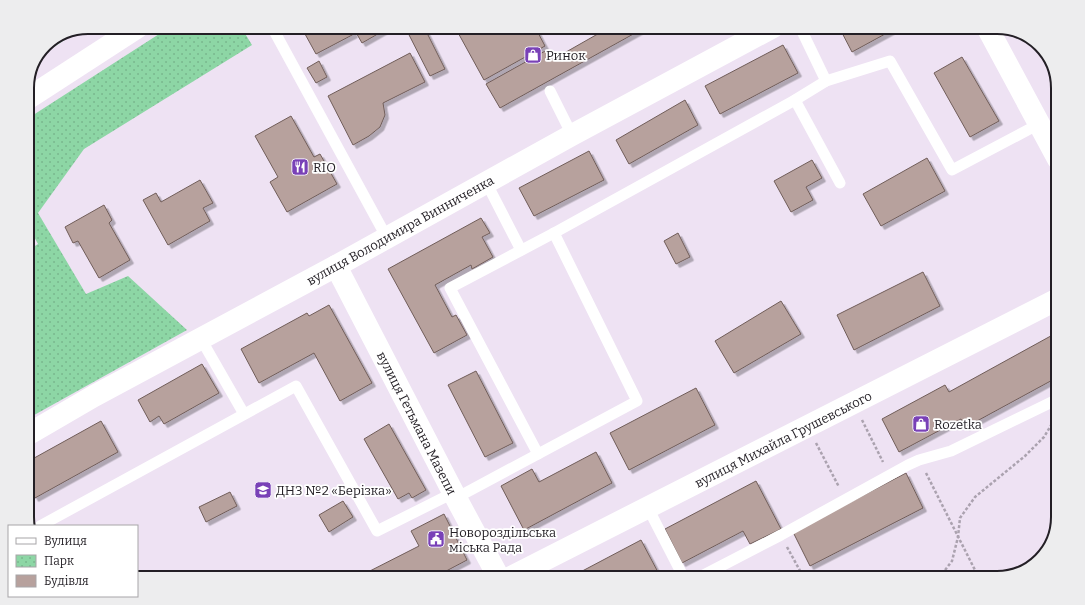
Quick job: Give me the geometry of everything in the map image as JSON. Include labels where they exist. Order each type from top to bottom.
[{"type":"street","points":[[34,94],[127,34]]},
{"type":"street","name":"вулиця Володимира Винниченка","points":[[34,431],[94,396],[387,238],[572,134],[760,34]]},
{"type":"street","points":[[991,34],[1051,146]]},
{"type":"street","name":"вулиця Гетьмана Мазепи","points":[[336,266],[454,495],[495,571]]},
{"type":"street","name":"вулиця Михайла Грушевського","points":[[523,571],[1051,304]]},
{"type":"lane","points":[[276,34],[387,238]]},
{"type":"lane","points":[[803,34],[826,81]]},
{"type":"lane","points":[[538,454],[450,288],[554,233],[795,100],[826,81],[890,61],[952,170],[1039,124]]},
{"type":"lane","points":[[550,90],[572,134]]},
{"type":"lane","points":[[795,100],[840,183]]},
{"type":"lane","points":[[486,182],[521,250]]},
{"type":"lane","points":[[42,525],[296,386],[377,531],[538,454],[637,401],[554,233]]},
{"type":"lane","points":[[201,339],[244,414]]},
{"type":"lane","points":[[712,571],[781,535],[908,465],[919,460],[952,451],[1051,402]]},
{"type":"lane","points":[[648,508],[680,571]]},
{"type":"path","points":[[854,403],[890,475]]},
{"type":"path","points":[[944,571],[952,561],[958,537],[960,518],[975,497],[1025,456],[1044,437],[1051,425]]},
{"type":"path","points":[[807,427],[845,499]]},
{"type":"path","points":[[919,460],[975,571]]},
{"type":"path","points":[[781,535],[800,570]]},
{"type":"green space","points":[[159,34],[245,34],[252,45],[84,149],[38,213],[86,294],[128,276],[187,330],[34,415],[34,247],[38,244],[34,237],[34,114]]},
{"type":"green space","points":[[68,38],[52,49],[58,43]]},
{"type":"building","points":[[305,34],[354,34],[316,54]]},
{"type":"building","points":[[357,34],[378,34],[362,43]]},
{"type":"building","points":[[409,34],[428,34],[445,69],[430,76]]},
{"type":"building","points":[[459,34],[539,34],[545,46],[484,80]]},
{"type":"building","points":[[598,34],[633,34],[500,108],[486,84],[547,50],[552,60]]},
{"type":"building","points":[[843,34],[885,34],[852,52]]},
{"type":"building","points":[[783,45],[798,73],[720,114],[705,86]]},
{"type":"building","points":[[410,53],[425,82],[383,103],[385,115],[380,127],[369,136],[353,145],[328,96]]},
{"type":"building","points":[[962,57],[999,121],[970,137],[934,73]]},
{"type":"building","points":[[319,61],[327,77],[316,83],[307,68]]},
{"type":"building","points":[[685,100],[698,125],[629,164],[616,140]]},
{"type":"building","name":"RIO","points":[[291,116],[314,157],[320,154],[337,184],[287,212],[270,182],[278,177],[255,136]]},
{"type":"building","points":[[589,151],[604,180],[534,216],[519,188]]},
{"type":"building","points":[[927,158],[945,191],[881,226],[863,194]]},
{"type":"building","points":[[812,160],[822,178],[806,187],[813,200],[791,212],[774,181]]},
{"type":"building","points":[[200,180],[213,203],[203,208],[210,221],[168,245],[143,200],[156,193],[161,202]]},
{"type":"building","points":[[104,205],[112,220],[109,223],[130,260],[99,278],[78,241],[73,243],[65,227]]},
{"type":"building","points":[[481,218],[490,233],[482,237],[493,257],[472,269],[471,265],[435,285],[452,317],[456,315],[467,335],[434,353],[388,269]]},
{"type":"building","points":[[678,233],[690,257],[676,264],[664,241]]},
{"type":"building","points":[[923,272],[940,306],[854,350],[837,315]]},
{"type":"building","points":[[781,301],[801,334],[734,373],[715,341]]},
{"type":"building","points":[[329,305],[372,383],[340,401],[314,353],[259,383],[241,349],[307,313],[309,316]]},
{"type":"building","points":[[1051,336],[1051,381],[966,427],[961,419],[899,452],[882,419],[945,385],[949,392]]},
{"type":"building","points":[[202,364],[219,393],[164,424],[159,416],[150,422],[138,400]]},
{"type":"building","points":[[476,371],[513,443],[485,457],[448,385]]},
{"type":"building","points":[[696,388],[715,425],[629,470],[610,433]]},
{"type":"building","points":[[101,421],[118,452],[35,498],[34,458]]},
{"type":"building","points":[[389,424],[426,490],[412,498],[409,493],[398,499],[364,439]]},
{"type":"building","points":[[596,452],[612,483],[524,530],[501,486],[532,469],[539,482]]},
{"type":"building","points":[[906,473],[923,508],[810,566],[793,532]]},
{"type":"building","points":[[756,481],[781,529],[750,544],[743,531],[682,563],[665,529]]},
{"type":"building","points":[[230,492],[237,506],[206,522],[199,507]]},
{"type":"building","points":[[343,501],[353,517],[329,532],[319,515]]},
{"type":"building","name":"Новороздільська міська Рада","points":[[444,514],[467,560],[446,571],[370,571],[419,546],[411,531]]},
{"type":"building","points":[[641,540],[657,571],[582,571]]},
{"type":"place","name":"Ринок","points":[[533,55]]},
{"type":"place","name":"RIO","points":[[300,167]]},
{"type":"place","name":"Rozetka","points":[[921,424]]},
{"type":"place","name":"ДНЗ №2 «Берізка»","points":[[263,490]]},
{"type":"place","name":"Новороздільська міська Рада","points":[[436,539]]}]
